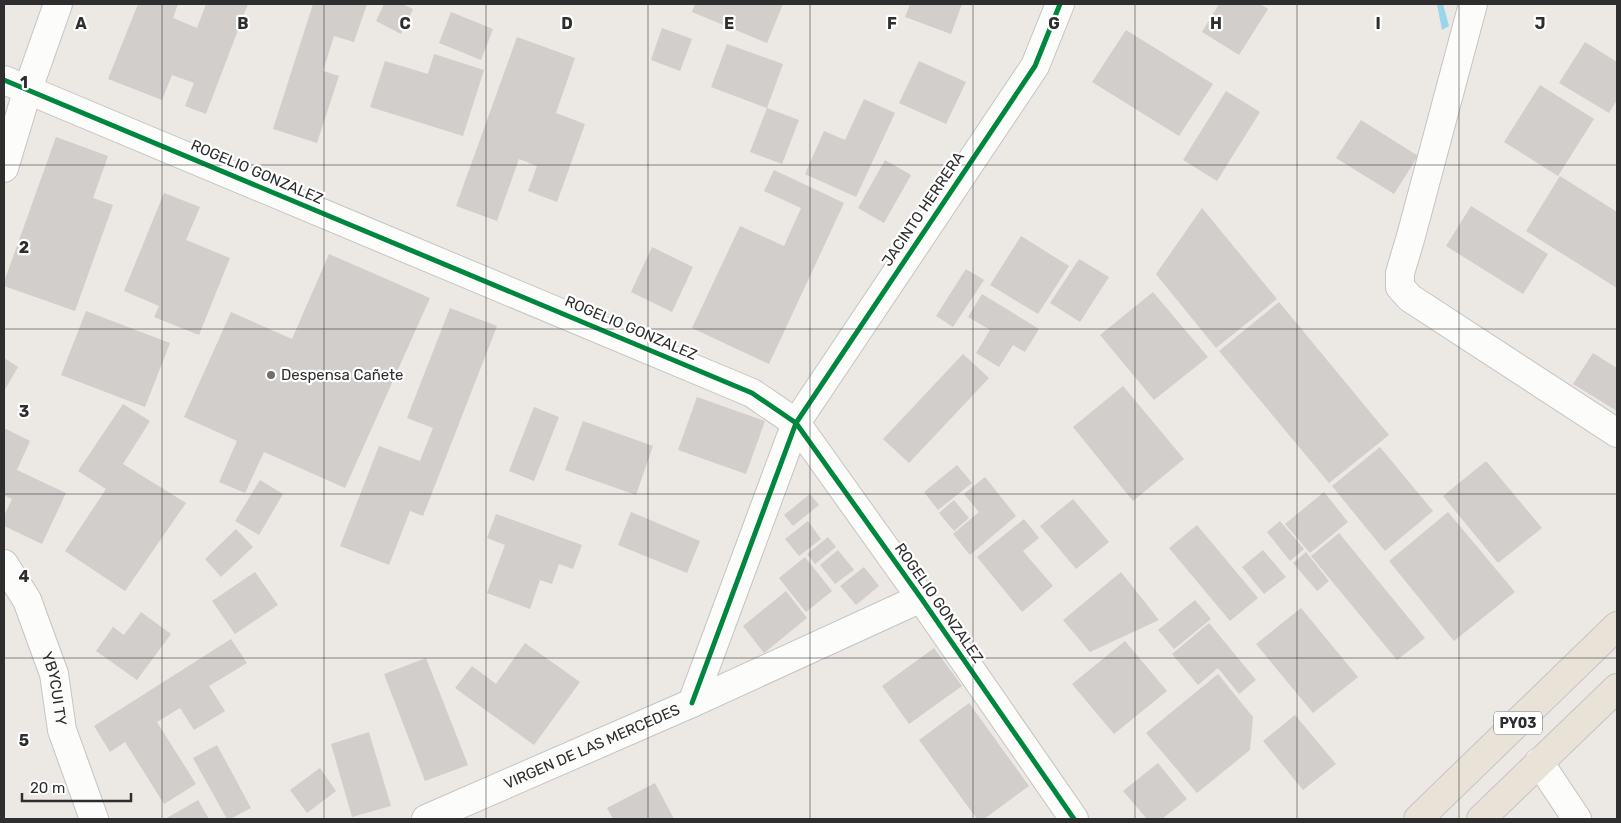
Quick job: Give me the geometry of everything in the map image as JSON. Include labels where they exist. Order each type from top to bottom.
[{"type":"highway","name":"PY03","points":[[1418,819],[1617,626]]},
{"type":"highway","name":"PY03","points":[[1481,819],[1617,688]]},
{"type":"street","points":[[4,168],[16,84],[58,4]]},
{"type":"street","name":"JACINTO HERRERA","points":[[692,703],[796,423],[1035,66],[1060,4]]},
{"type":"street","points":[[1473,4],[1412,236],[1400,273],[1400,287],[1410,298],[1617,433]]},
{"type":"street","name":"ROGELIO GONZALEZ","points":[[16,84],[752,393],[796,423],[921,598],[1074,819]]},
{"type":"street","name":"YBYCUI TY","points":[[4,564],[27,600],[54,674],[62,730],[94,819]]},
{"type":"street","name":"VIRGEN DE LAS MERCEDES","points":[[426,819],[692,703],[921,598]]},
{"type":"street","points":[[1539,762],[1577,819]]},
{"type":"water","points":[[1437,4],[1443,4],[1449,26],[1442,30]]},
{"type":"building","points":[[138,4],[178,4],[173,18],[197,28],[206,4],[248,4],[206,114],[185,106],[194,83],[172,75],[162,100],[108,79]]},
{"type":"building","points":[[313,4],[367,4],[354,42],[334,36],[323,71],[339,76],[317,143],[273,129]]},
{"type":"building","points":[[384,4],[402,4],[413,9],[401,34],[376,21]]},
{"type":"building","points":[[695,4],[783,4],[767,43],[692,12]]},
{"type":"building","points":[[910,4],[962,4],[951,34],[905,17]]},
{"type":"building","points":[[1219,4],[1260,4],[1268,9],[1239,55],[1202,32]]},
{"type":"building","points":[[451,12],[493,29],[481,60],[439,43]]},
{"type":"building","points":[[662,28],[692,39],[680,71],[651,60]]},
{"type":"building","points":[[1126,30],[1213,84],[1179,136],[1092,82]]},
{"type":"building","points":[[517,37],[575,58],[556,113],[585,124],[557,202],[528,191],[537,166],[519,159],[497,221],[456,206]]},
{"type":"building","points":[[1585,42],[1617,62],[1617,100],[1609,113],[1559,83]]},
{"type":"building","points":[[727,44],[783,64],[767,108],[711,87]]},
{"type":"building","points":[[434,54],[484,70],[463,136],[370,107],[385,61],[428,74]]},
{"type":"building","points":[[919,61],[966,82],[946,124],[899,103]]},
{"type":"building","points":[[1540,85],[1594,119],[1558,176],[1504,142]]},
{"type":"building","points":[[1226,91],[1260,112],[1217,181],[1183,160]]},
{"type":"building","points":[[864,99],[895,113],[856,197],[805,174],[824,131],[845,140]]},
{"type":"building","points":[[767,108],[799,120],[782,164],[750,152]]},
{"type":"building","points":[[1361,120],[1418,156],[1394,194],[1336,158]]},
{"type":"building","points":[[56,137],[108,156],[93,198],[113,205],[75,311],[4,286]]},
{"type":"building","points":[[885,160],[911,175],[884,223],[858,208]]},
{"type":"building","points":[[774,170],[844,203],[769,364],[692,328],[740,226],[784,246],[801,208],[764,191]]},
{"type":"building","points":[[1560,176],[1617,212],[1617,288],[1526,231]]},
{"type":"building","points":[[164,193],[200,207],[186,240],[230,258],[199,335],[154,317],[159,306],[124,291]]},
{"type":"building","points":[[1471,206],[1548,254],[1523,294],[1446,246]]},
{"type":"building","points":[[1202,208],[1277,299],[1216,348],[1156,274]]},
{"type":"building","points":[[1021,236],[1069,266],[1038,314],[990,285]]},
{"type":"building","points":[[652,247],[693,267],[672,312],[631,292]]},
{"type":"building","name":"Despensa Cañete","points":[[329,254],[430,298],[345,488],[264,452],[245,493],[219,482],[237,441],[184,417],[231,312],[292,339]]},
{"type":"building","points":[[1079,259],[1109,277],[1080,322],[1050,303]]},
{"type":"building","points":[[966,269],[984,280],[953,327],[936,316]]},
{"type":"building","points":[[1153,292],[1208,357],[1154,400],[1100,335]]},
{"type":"building","points":[[982,294],[1039,329],[1025,352],[1013,345],[999,367],[976,353],[990,330],[968,317]]},
{"type":"building","points":[[1279,302],[1389,435],[1329,483],[1219,351]]},
{"type":"building","points":[[450,308],[497,326],[423,516],[410,511],[389,565],[340,546],[379,446],[420,461],[433,428],[407,418]]},
{"type":"building","points":[[86,311],[170,343],[145,407],[61,375]]},
{"type":"building","points":[[1593,353],[1617,368],[1617,411],[1573,384]]},
{"type":"building","points":[[963,354],[989,378],[909,463],[883,439]]},
{"type":"building","points":[[4,358],[18,367],[4,391]]},
{"type":"building","points":[[1123,386],[1184,459],[1133,501],[1073,427]]},
{"type":"building","points":[[697,397],[765,421],[746,474],[678,450]]},
{"type":"building","points":[[123,404],[150,421],[123,464],[186,503],[125,591],[65,551],[106,489],[78,471]]},
{"type":"building","points":[[534,407],[559,417],[534,481],[509,471]]},
{"type":"building","points":[[583,421],[653,446],[636,495],[565,470]]},
{"type":"building","points":[[4,428],[30,441],[17,470],[66,493],[42,544],[4,526],[4,516],[12,499],[4,495]]},
{"type":"building","points":[[1380,447],[1433,511],[1385,551],[1332,486]]},
{"type":"building","points":[[1486,461],[1542,528],[1498,563],[1443,496]]},
{"type":"building","points":[[957,465],[972,483],[938,510],[924,492]]},
{"type":"building","points":[[985,477],[1016,516],[970,555],[953,534],[979,512],[964,494]]},
{"type":"building","points":[[260,480],[283,494],[259,535],[235,521]]},
{"type":"building","points":[[1324,492],[1348,522],[1310,553],[1285,524]]},
{"type":"building","points":[[810,494],[819,505],[793,526],[784,515]]},
{"type":"building","points":[[1073,499],[1109,542],[1076,569],[1040,526]]},
{"type":"building","points":[[954,500],[969,518],[954,531],[939,513]]},
{"type":"building","points":[[631,512],[700,541],[687,573],[618,545]]},
{"type":"building","points":[[1448,512],[1515,592],[1454,641],[1389,561]]},
{"type":"building","points":[[496,514],[582,545],[573,569],[559,564],[552,584],[540,580],[530,609],[487,593],[505,545],[487,538]]},
{"type":"building","points":[[1024,519],[1039,538],[1023,551],[1053,586],[1022,612],[977,557]]},
{"type":"building","points":[[808,521],[821,539],[799,556],[785,539]]},
{"type":"building","points":[[1280,521],[1304,549],[1290,561],[1267,532]]},
{"type":"building","points":[[1197,525],[1258,598],[1230,621],[1169,548]]},
{"type":"building","points":[[236,529],[253,547],[221,577],[205,559]]},
{"type":"building","points":[[1339,533],[1425,638],[1397,660],[1311,556]]},
{"type":"building","points":[[828,537],[836,547],[815,564],[807,554]]},
{"type":"building","points":[[838,550],[854,570],[835,584],[820,565]]},
{"type":"building","points":[[1263,550],[1286,577],[1264,594],[1242,567]]},
{"type":"building","points":[[1306,552],[1329,581],[1317,591],[1293,563]]},
{"type":"building","points":[[805,557],[832,591],[806,612],[779,578]]},
{"type":"building","points":[[864,567],[879,586],[856,605],[840,586]]},
{"type":"building","points":[[255,572],[278,605],[235,634],[212,601]]},
{"type":"building","points":[[1121,572],[1159,620],[1090,652],[1063,620]]},
{"type":"building","points":[[786,591],[807,618],[764,653],[743,626]]},
{"type":"building","points":[[1195,600],[1211,619],[1174,649],[1158,630]]},
{"type":"building","points":[[1301,608],[1358,677],[1313,713],[1256,644]]},
{"type":"building","points":[[141,612],[171,634],[137,680],[96,651],[113,627],[124,635]]},
{"type":"building","points":[[1209,623],[1256,680],[1239,694],[1218,668],[1198,685],[1172,654]]},
{"type":"building","points":[[231,639],[247,663],[209,686],[225,711],[194,730],[180,708],[157,722],[196,784],[164,804],[125,742],[110,752],[94,726]]},
{"type":"building","points":[[1125,641],[1167,691],[1114,734],[1072,684]]},
{"type":"building","points":[[525,643],[580,682],[534,745],[455,688],[472,666],[496,684]]},
{"type":"building","points":[[934,648],[962,686],[909,724],[882,686]]},
{"type":"building","points":[[426,658],[468,765],[425,781],[384,674]]},
{"type":"building","points":[[1218,674],[1253,717],[1250,750],[1197,793],[1146,733]]},
{"type":"building","points":[[969,703],[1029,786],[984,819],[977,819],[919,740]]},
{"type":"building","points":[[1295,715],[1336,764],[1303,790],[1263,741]]},
{"type":"building","points":[[369,732],[391,806],[352,817],[331,744]]},
{"type":"building","points":[[217,745],[251,808],[230,819],[227,819],[193,758]]},
{"type":"building","points":[[1158,763],[1187,799],[1162,819],[1147,819],[1123,791]]},
{"type":"building","points":[[320,768],[336,791],[307,813],[290,790]]},
{"type":"building","points":[[655,783],[674,819],[613,819],[607,808]]},
{"type":"building","points":[[198,800],[209,819],[165,819]]},
{"type":"cycle path","points":[[692,703],[796,423],[1035,66],[1060,4]]},
{"type":"cycle path","points":[[4,80],[752,393],[796,423],[921,598],[1074,819]]},
{"type":"place","name":"Despensa Cañete","points":[[271,375]]}]
